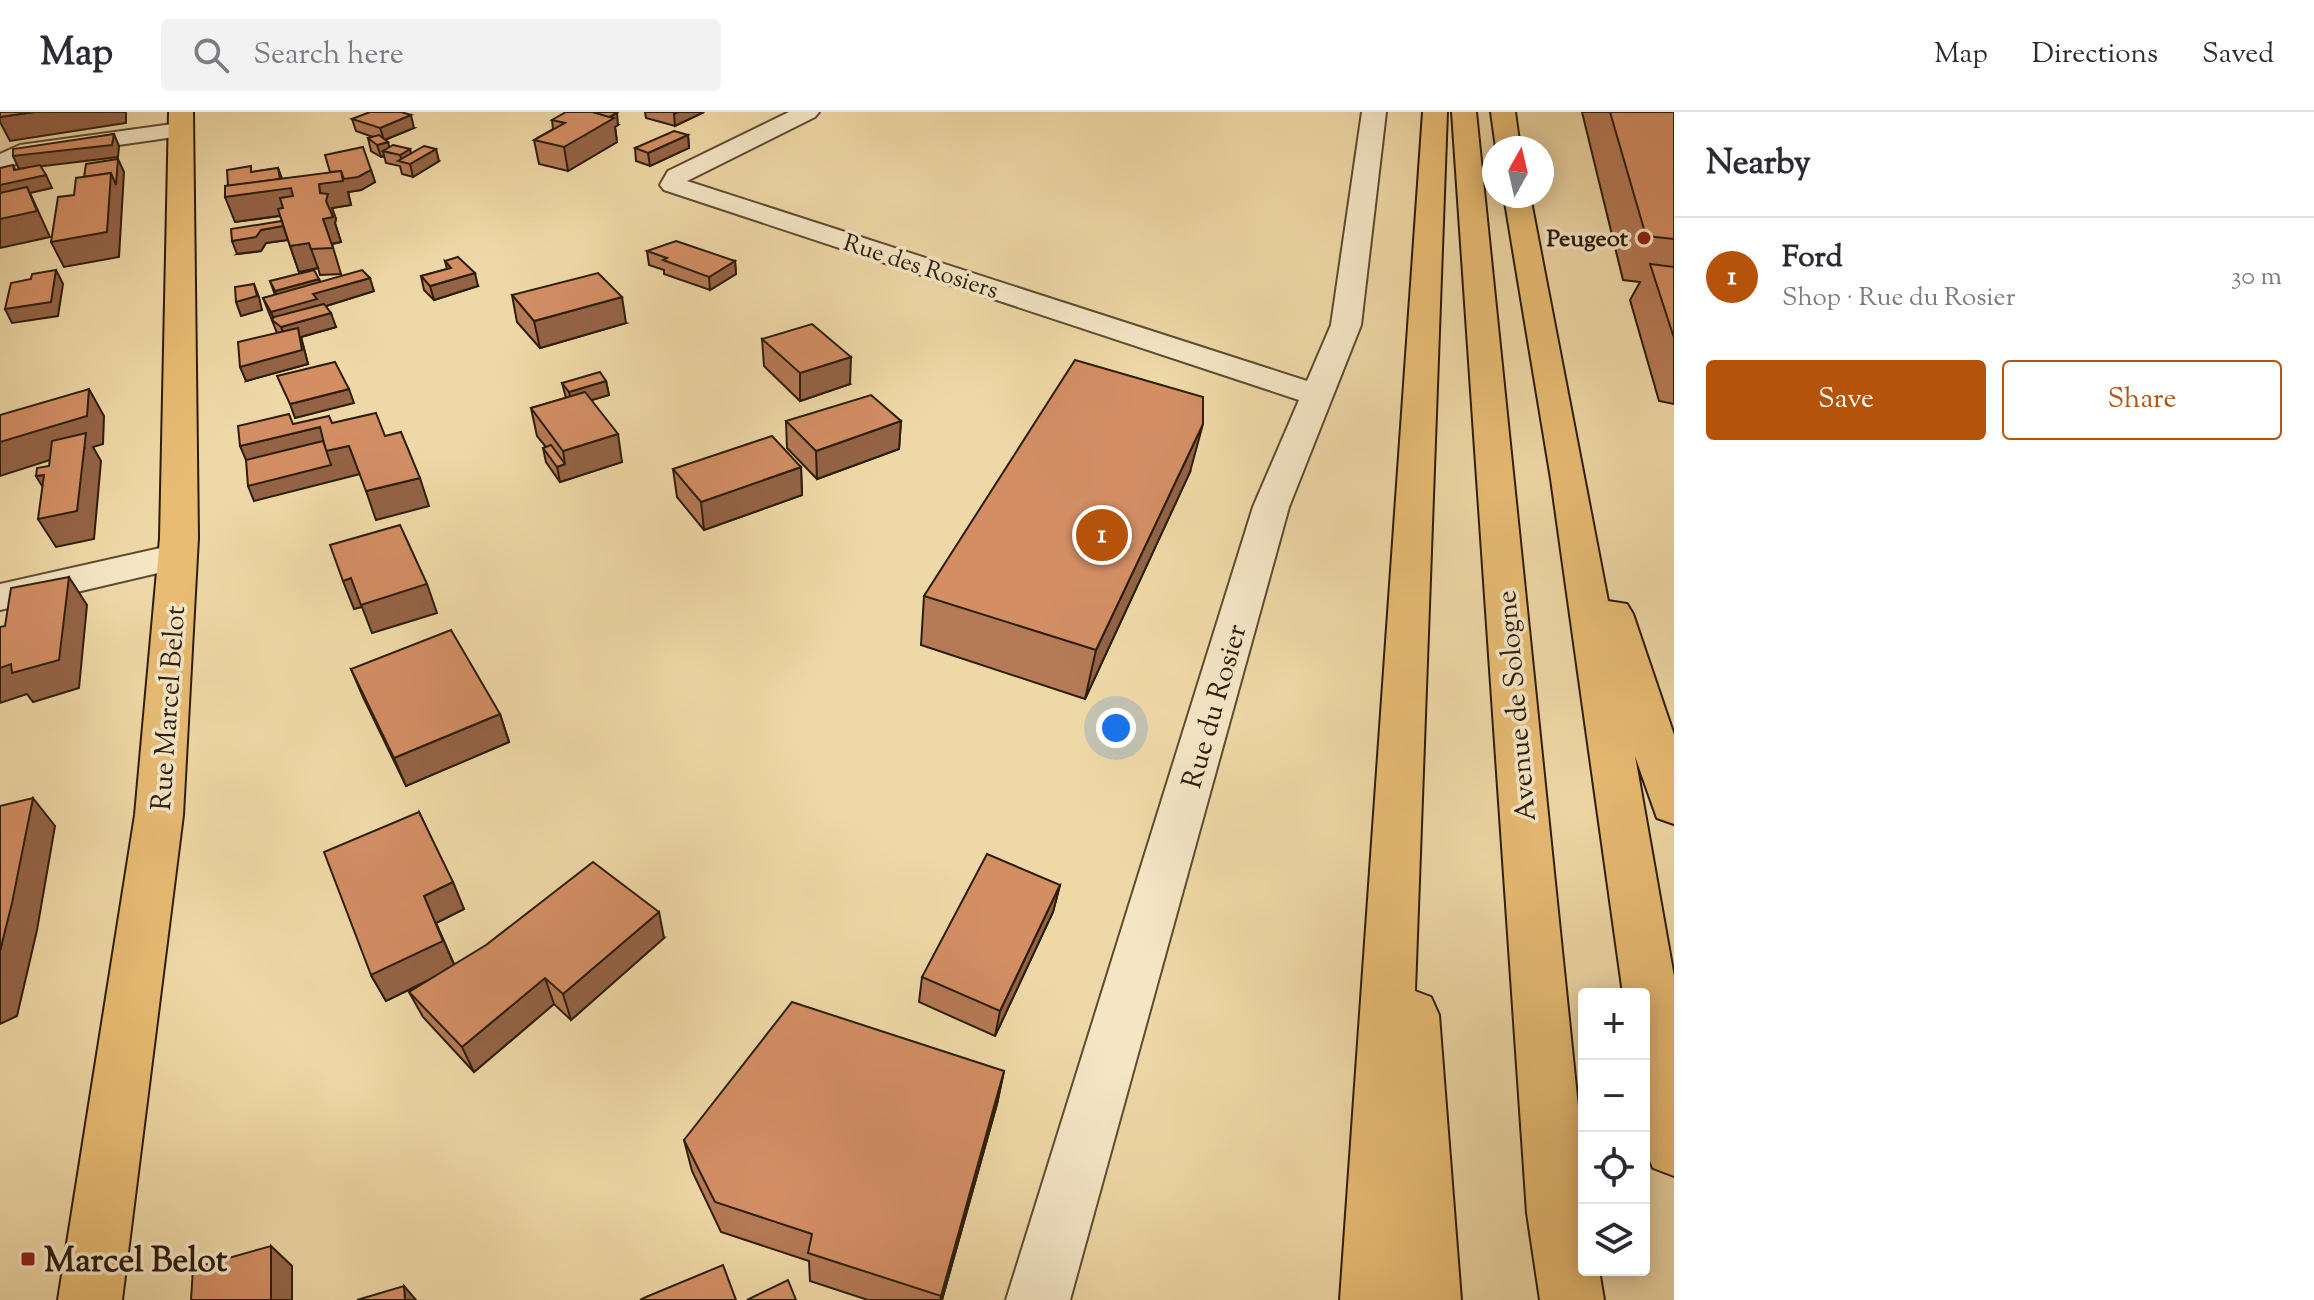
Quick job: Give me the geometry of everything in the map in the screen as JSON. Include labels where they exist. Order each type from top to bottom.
[{"type":"main road","points":[[1372,1300],[1435,112]]},
{"type":"main road","name":"Avenue de Sologne","points":[[1464,112],[1558,1213],[1572,1300]]},
{"type":"main road","points":[[1504,112],[1507,136]]},
{"type":"main road","name":"Rue Marcel Belot","points":[[90,1300],[159,815],[178,556],[180,121]]},
{"type":"main road","points":[[1519,208],[1569,479],[1674,1147]]},
{"type":"main road","points":[[1569,479],[1674,805]]},
{"type":"main road","points":[[1406,680],[1411,998],[1429,1300]]},
{"type":"street","name":"Rue des Rosiers","points":[[807,112],[677,176],[673,185],[1317,395]]},
{"type":"street","name":"Rue du Rosier","points":[[1038,1300],[1271,507],[1346,325],[1374,112]]},
{"type":"street","points":[[0,163],[29,150],[180,121]]},
{"type":"street","points":[[0,597],[178,556]]},
{"type":"building","points":[[0,112],[34,112],[0,117]]},
{"type":"building","points":[[370,112],[411,115],[380,128],[352,119]]},
{"type":"building","points":[[566,112],[593,112],[614,118],[564,147],[534,140],[565,123],[552,120]]},
{"type":"building","points":[[593,112],[614,112],[617,113],[609,117]]},
{"type":"building","points":[[1610,112],[1674,112],[1674,239],[1646,236]]},
{"type":"building","points":[[674,131],[688,135],[648,153],[635,148]]},
{"type":"building","points":[[114,134],[112,145],[13,156],[13,149]]},
{"type":"building","points":[[379,135],[388,142],[377,145],[368,138]]},
{"type":"building","points":[[393,145],[410,149],[400,155],[383,151]]},
{"type":"building","points":[[424,146],[436,149],[410,164],[398,161]]},
{"type":"building","points":[[363,147],[371,170],[358,177],[344,179],[341,171],[330,172],[325,155]]},
{"type":"building","points":[[118,159],[116,185],[111,173],[84,177],[86,164]]},
{"type":"building","points":[[13,165],[14,170],[40,165],[46,175],[0,185],[0,168]]},
{"type":"building","points":[[251,166],[251,172],[278,168],[280,179],[228,186],[227,170]]},
{"type":"building","points":[[341,171],[343,181],[319,184],[320,193],[328,194],[326,201],[333,217],[323,219],[333,248],[311,249],[309,243],[290,246],[278,209],[283,208],[280,198],[293,196],[291,188],[225,197],[225,186]]},
{"type":"building","points":[[111,173],[107,232],[51,242],[58,197],[74,195],[76,178]]},
{"type":"building","points":[[27,187],[37,211],[0,219],[0,193]]},
{"type":"building","points":[[282,221],[283,226],[261,230],[256,237],[232,241],[231,229]]},
{"type":"building","points":[[676,241],[735,261],[709,277],[647,251]]},
{"type":"building","points":[[458,257],[475,273],[430,286],[421,276],[451,268],[445,261]]},
{"type":"building","points":[[1650,264],[1674,267],[1674,338]]},
{"type":"building","points":[[56,270],[51,302],[5,309],[11,283],[31,279],[32,274]]},
{"type":"building","points":[[314,270],[319,279],[275,291],[270,281]]},
{"type":"building","points":[[362,270],[370,278],[313,294],[317,299],[271,312],[263,298]]},
{"type":"building","points":[[598,273],[622,297],[534,321],[512,295]]},
{"type":"building","points":[[254,284],[257,296],[236,302],[235,287]]},
{"type":"building","points":[[324,304],[331,313],[281,327],[272,320],[274,317]]},
{"type":"building","points":[[812,324],[851,357],[800,373],[762,339]]},
{"type":"building","points":[[298,328],[302,350],[240,367],[238,342]]},
{"type":"building","points":[[1075,360],[1203,397],[1203,424],[1096,650],[924,596]]},
{"type":"building","points":[[335,362],[349,389],[290,404],[277,376]]},
{"type":"building","points":[[600,372],[606,381],[569,392],[562,383]]},
{"type":"building","points":[[89,389],[87,416],[0,442],[0,415]]},
{"type":"building","points":[[585,392],[618,434],[563,451],[531,408]]},
{"type":"building","points":[[871,395],[901,421],[816,451],[786,421]]},
{"type":"building","points":[[376,413],[385,436],[401,432],[420,478],[366,491],[349,446],[326,451],[320,427],[240,446],[238,426],[289,414],[293,424],[329,416],[332,423]]},
{"type":"building","points":[[86,433],[77,511],[38,519],[44,475],[36,476],[37,468],[49,466],[52,441]]},
{"type":"building","points":[[772,436],[801,467],[701,502],[673,469]]},
{"type":"building","points":[[323,441],[331,465],[248,486],[246,460]]},
{"type":"building","points":[[551,445],[565,464],[557,467],[543,448]]},
{"type":"building","points":[[400,525],[427,584],[361,605],[351,578],[343,581],[330,545]]},
{"type":"building","points":[[69,577],[59,660],[12,673],[11,664],[0,668],[0,627],[5,626],[11,588]]},
{"type":"building","points":[[451,630],[500,714],[394,758],[351,669]]},
{"type":"building","points":[[33,798],[12,903],[0,951],[0,806]]},
{"type":"building","points":[[419,812],[453,882],[424,896],[443,941],[371,975],[324,852]]},
{"type":"building","points":[[987,854],[1060,885],[1000,1011],[922,977]]},
{"type":"building","points":[[593,862],[659,912],[563,994],[545,978],[462,1047],[409,992],[486,945]]},
{"type":"building","points":[[792,1002],[1004,1071],[941,1296],[808,1253],[812,1234],[715,1202],[684,1140]]},
{"type":"building","points":[[271,1246],[271,1300],[191,1300],[193,1268]]},
{"type":"building","points":[[723,1265],[736,1300],[640,1300],[646,1297]]},
{"type":"building","points":[[788,1280],[796,1300],[747,1300]]},
{"type":"building","points":[[404,1286],[405,1300],[357,1300]]},
{"type":"place","name":"Peugeot","points":[[1644,238]]},
{"type":"place","name":"Ford","points":[[1102,535]]},
{"type":"place","name":"Marcel Belot","points":[[28,1259]]}]
